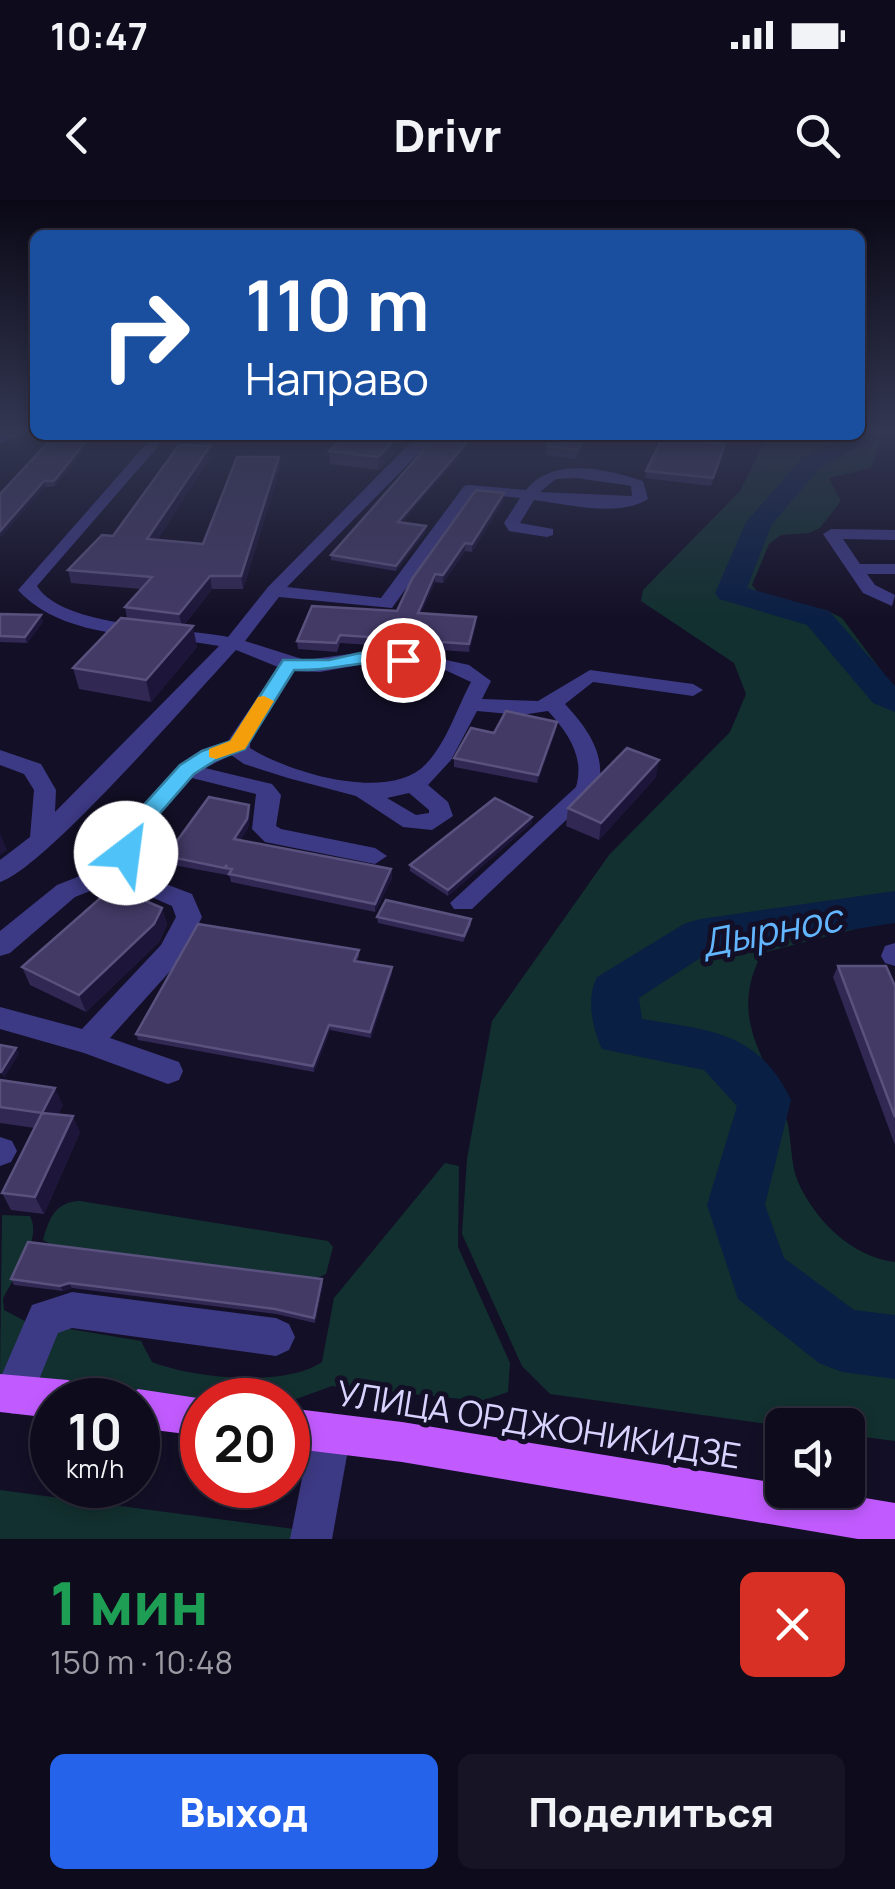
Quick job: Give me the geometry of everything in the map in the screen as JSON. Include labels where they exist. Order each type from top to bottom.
[{"type":"main road","name":"УЛИЦА ОРДЖОНИКИДЗЕ","points":[[310,1431],[895,1524]]},
{"type":"lane","points":[[107,495],[28,584],[27,590],[77,618],[233,644],[289,664],[329,666],[376,658],[456,666],[471,670],[481,681],[434,769],[396,793],[365,792],[252,759],[243,755],[238,745]]},
{"type":"lane","points":[[0,874],[42,840],[233,644],[274,591],[367,495]]},
{"type":"lane","points":[[274,591],[386,604],[464,495]]},
{"type":"lane","points":[[530,495],[512,523],[515,528],[547,532]]},
{"type":"lane","points":[[545,495],[622,504],[640,500],[639,495]]},
{"type":"lane","points":[[894,602],[869,589],[831,534],[895,535]]},
{"type":"lane","points":[[855,569],[895,569]]},
{"type":"lane","points":[[0,946],[66,891],[94,880],[126,853],[131,832],[187,770],[238,745],[289,664]]},
{"type":"lane","points":[[469,704],[534,708],[552,703],[590,676],[693,690]]},
{"type":"lane","points":[[463,903],[587,790],[593,775],[578,730],[552,703]]},
{"type":"lane","points":[[0,757],[33,769],[45,790],[42,840]]},
{"type":"lane","points":[[187,770],[264,789],[269,796],[264,829],[274,836],[375,856]]},
{"type":"lane","points":[[365,792],[401,818],[422,825],[434,823],[442,816],[440,807],[413,785]]},
{"type":"lane","points":[[88,1042],[171,952],[189,917],[183,900],[158,890]]},
{"type":"lane","points":[[0,1018],[88,1042],[168,1071]]},
{"type":"lane","points":[[7,1394],[39,1326],[53,1313],[72,1310],[276,1336]]},
{"type":"lane","points":[[311,1539],[331,1433]]},
{"type":"green space","points":[[736,495],[838,495],[841,501],[820,528],[781,535],[769,544],[752,585],[761,596],[826,610],[842,618],[895,689],[895,919],[762,953],[748,1000],[755,1039],[780,1098],[795,1175],[805,1196],[825,1223],[850,1245],[895,1262],[895,1441],[865,1437],[865,1408],[765,1408],[765,1424],[550,1394],[522,1366],[462,1234],[467,1159],[492,1021],[609,855],[730,732],[746,694],[734,663],[641,601],[643,590]]},
{"type":"green space","points":[[445,1163],[459,1166],[458,1247],[510,1363],[508,1392],[482,1401],[332,1386],[310,1394],[310,1378],[262,1378],[305,1370],[322,1362],[334,1298]]},
{"type":"green space","points":[[80,1201],[328,1241],[333,1247],[326,1274],[317,1278],[50,1244],[43,1240],[54,1213],[65,1204]]},
{"type":"green space","points":[[2,1215],[30,1216],[33,1236],[3,1299],[4,1310],[25,1321],[25,1338],[20,1352],[0,1377]]},
{"type":"green space","points":[[58,1327],[141,1341],[152,1362],[238,1378],[180,1378],[180,1397],[160,1395],[160,1378],[35,1378]]},
{"type":"green space","points":[[0,1490],[30,1494],[30,1508],[136,1508],[294,1529],[299,1539],[0,1539]]},
{"type":"building","points":[[0,495],[31,495],[0,531]]},
{"type":"building","points":[[142,495],[176,495],[147,539],[203,544],[222,495],[267,495],[241,576],[210,576],[179,614],[125,607],[152,577],[68,570],[102,535],[113,536]]},
{"type":"building","points":[[384,495],[421,495],[398,522],[426,526],[396,566],[331,555]]},
{"type":"building","points":[[472,495],[502,495],[472,544],[465,543],[443,575],[435,574],[418,613],[476,617],[469,644],[340,635],[336,643],[297,641],[312,606],[397,611],[412,579]]},
{"type":"building","points":[[0,614],[41,615],[25,637],[0,636]]},
{"type":"building","points":[[121,618],[193,626],[146,680],[73,668]]},
{"type":"building","points":[[506,711],[557,722],[538,775],[454,758],[471,728],[494,733]]},
{"type":"building","points":[[627,748],[659,760],[601,823],[568,808]]},
{"type":"building","points":[[209,797],[249,805],[247,819],[234,839],[391,869],[375,904],[229,874],[232,869],[225,868],[227,865],[224,868],[166,856]]},
{"type":"building","points":[[495,798],[532,817],[448,890],[410,865]]},
{"type":"building","points":[[113,887],[162,908],[154,924],[79,995],[22,967]]},
{"type":"building","points":[[386,900],[471,919],[464,936],[377,917]]},
{"type":"building","points":[[198,924],[359,950],[354,961],[392,967],[370,1032],[329,1025],[313,1066],[136,1034]]},
{"type":"building","points":[[838,966],[886,966],[895,986],[895,1117]]},
{"type":"building","points":[[0,1045],[16,1048],[1,1072],[0,1072]]},
{"type":"building","points":[[0,1080],[55,1088],[42,1113],[0,1107]]},
{"type":"building","points":[[42,1113],[73,1116],[35,1197],[2,1193]]},
{"type":"building","points":[[28,1242],[322,1279],[314,1318],[275,1309],[11,1279]]},
{"type":"waterway","name":"Дырнос","points":[[782,495],[759,522],[730,593],[818,618],[885,696],[895,702]]},
{"type":"waterway","name":"Дырнос","points":[[895,907],[700,936],[614,990],[620,1035],[719,1052],[765,1100],[736,1205],[760,1278],[842,1340],[895,1347]]},
{"type":"slow traffic","points":[[216,753],[238,745],[264,701]]},
{"type":"route","points":[[126,853],[131,832],[187,770],[238,745],[289,664],[329,666],[360,658],[403,660]]}]
